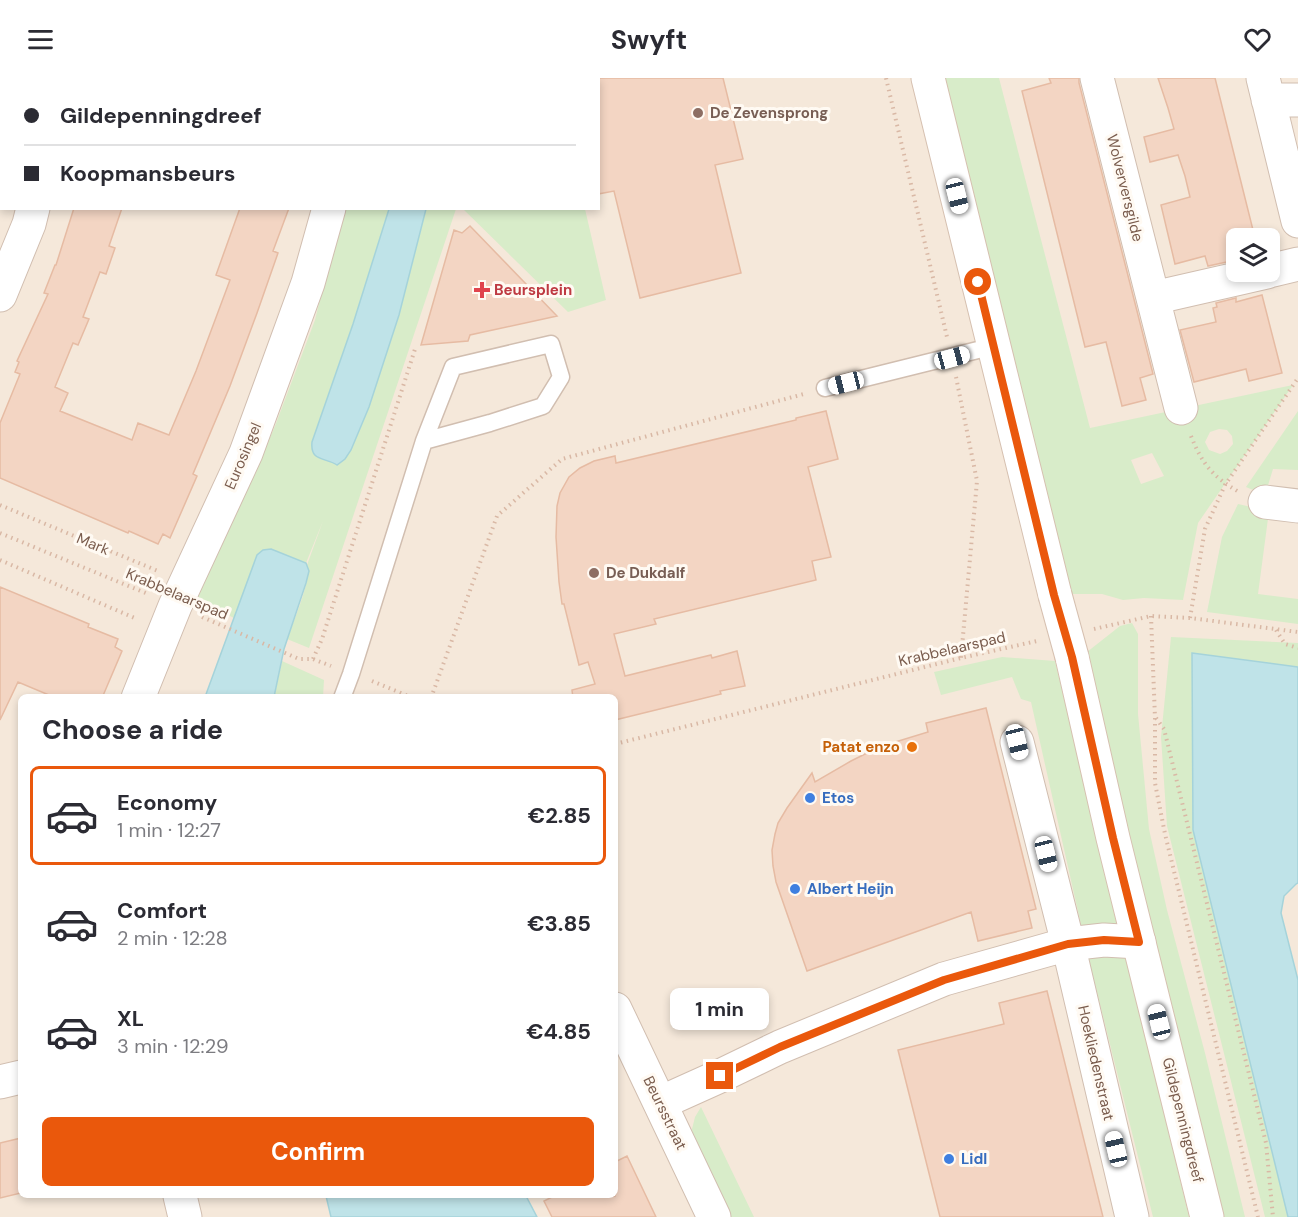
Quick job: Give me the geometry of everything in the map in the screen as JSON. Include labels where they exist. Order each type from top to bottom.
[{"type":"street","name":"Gildepenningdreef","points":[[928,78],[1054,595],[1078,644],[1113,838],[1207,1217]]},
{"type":"street","name":"Wolverversgilde","points":[[1097,78],[1181,408]]},
{"type":"street","points":[[1276,93],[1298,221]]},
{"type":"street","points":[[0,295],[32,210]]},
{"type":"street","name":"Eurosingel","points":[[140,694],[175,606],[246,453],[308,283],[328,210]]},
{"type":"street","points":[[1280,268],[1298,264]]},
{"type":"street","points":[[1153,298],[1226,281]]},
{"type":"street","points":[[1265,502],[1298,506]]},
{"type":"street","name":"Hoekliedenstraat","points":[[1017,742],[1068,944],[1132,1217]]},
{"type":"street","points":[[660,1103],[780,1047],[944,980],[1068,944],[1104,940],[1139,942]]},
{"type":"street","name":"Beursstraat","points":[[618,1015],[714,1217]]},
{"type":"street","points":[[0,1082],[18,1078]]},
{"type":"street","points":[[180,1198],[185,1217]]},
{"type":"lane","points":[[343,694],[424,441],[453,367],[551,344],[561,377],[543,406],[424,441]]},
{"type":"lane","points":[[825,388],[993,346]]},
{"type":"path","name":"Krabbelaarspad","points":[[0,533],[299,659],[313,659],[322,639],[416,346]]},
{"type":"path","points":[[1190,618],[1205,529],[1225,485],[1298,378]]},
{"type":"path","points":[[432,694],[497,516],[562,459],[825,388]]},
{"type":"path","points":[[1181,408],[1206,467],[1225,485]]},
{"type":"path","name":"Mark","points":[[0,505],[175,606]]},
{"type":"path","points":[[0,560],[175,606]]},
{"type":"path","points":[[1151,616],[1155,783],[1165,834],[1258,1217]]},
{"type":"path","points":[[1078,644],[1151,616],[1190,618],[1298,632]]},
{"type":"path","points":[[1275,629],[1285,644],[1298,648]]},
{"type":"path","name":"Krabbelaarspad","points":[[618,743],[961,658],[1039,641]]},
{"type":"path","points":[[1155,717],[1164,729],[1266,1143],[1273,1217]]},
{"type":"shaded area","points":[[600,78],[1298,78],[1298,1217],[0,1217],[0,210],[600,210]]},
{"type":"green space","points":[[942,78],[999,78],[1090,428],[1293,385],[1198,523],[1183,600],[1144,598],[1123,600],[1102,594],[1069,594]],"holes":[[[1219,429],[1227,430],[1232,436],[1233,444],[1227,451],[1220,454],[1209,450],[1205,442],[1210,432]],[[1152,453],[1164,476],[1141,484],[1131,460]]]},
{"type":"green space","points":[[342,210],[389,210],[353,324],[320,459],[330,460],[351,450],[369,407],[399,315],[426,210],[456,210],[309,648],[287,639],[307,580],[307,565],[323,521],[306,563],[271,549],[257,555],[234,618],[196,599],[275,426],[315,320]]},
{"type":"green space","points":[[464,210],[585,210],[606,300],[568,312]]},
{"type":"green space","points":[[1298,411],[1298,470],[1273,469],[1265,495],[1246,487]]},
{"type":"green space","points":[[1238,504],[1269,511],[1258,594],[1298,599],[1298,624],[1207,612],[1222,537]]},
{"type":"green space","points":[[1132,623],[1138,634],[1138,714],[1149,829],[1167,910],[1245,1217],[1219,1217],[1148,937],[1087,652],[1120,626]]},
{"type":"green space","points":[[1171,637],[1298,643],[1298,667],[1193,653],[1193,830],[1288,1217],[1265,1217],[1167,826],[1161,737]]},
{"type":"green space","points":[[1002,657],[1055,661],[1189,1217],[1153,1217],[1088,956],[1031,702],[1021,699],[1012,677],[941,695],[934,672]]},
{"type":"green space","points":[[282,661],[324,680],[323,694],[275,694]]},
{"type":"green space","points":[[701,1107],[754,1217],[724,1217],[697,1163],[692,1129]]},
{"type":"water","points":[[389,210],[426,210],[399,315],[369,407],[351,450],[337,465],[316,456],[313,453],[312,442],[353,324]]},
{"type":"water","points":[[271,549],[306,563],[309,571],[284,649],[275,694],[206,694],[257,555],[263,550]]},
{"type":"water","points":[[1192,653],[1298,667],[1298,883],[1284,896],[1281,913],[1298,980],[1298,1217],[1288,1217],[1193,830]]},
{"type":"water","points":[[326,1198],[527,1198],[537,1217],[331,1217]]},
{"type":"building","points":[[600,78],[723,78],[743,159],[715,165],[741,273],[640,298],[614,191],[600,194]]},
{"type":"building","points":[[1049,78],[1079,78],[1153,374],[1140,378],[1146,400],[1122,406],[1106,342],[1085,347],[1022,91],[1051,83]]},
{"type":"building","points":[[1158,78],[1215,78],[1252,228],[1226,228],[1226,262],[1208,266],[1205,256],[1175,264],[1161,205],[1190,197],[1185,176],[1178,155],[1150,162],[1144,137],[1174,129]]},
{"type":"building","points":[[73,210],[121,210],[109,246],[115,248],[106,274],[100,272],[83,317],[89,319],[78,345],[73,343],[55,387],[68,393],[60,411],[132,440],[138,423],[169,435],[230,280],[216,275],[239,210],[288,210],[273,251],[278,253],[257,313],[230,386],[193,474],[197,476],[170,538],[163,534],[158,544],[0,478],[0,423],[20,374],[15,372],[19,362],[17,361],[48,294],[44,293],[56,265]]},
{"type":"building","points":[[470,226],[557,316],[470,335],[468,341],[421,345],[454,230],[462,233]]},
{"type":"building","points":[[1262,295],[1282,373],[1249,381],[1246,369],[1194,382],[1180,330],[1216,322],[1213,308],[1217,307],[1216,303],[1236,298],[1236,302]]},
{"type":"building","points":[[826,411],[838,459],[808,467],[831,557],[812,561],[816,580],[654,619],[656,624],[614,634],[625,676],[737,651],[745,686],[618,719],[618,694],[572,694],[572,690],[595,684],[588,662],[579,665],[564,604],[562,604],[559,582],[556,537],[557,506],[560,493],[569,477],[594,461],[615,456],[616,463],[796,420],[796,418]]},
{"type":"building","points":[[0,587],[89,624],[88,627],[118,639],[115,647],[122,651],[104,694],[46,694],[18,682],[0,720]]},
{"type":"building","points":[[986,708],[1036,909],[1028,911],[1032,928],[978,941],[971,912],[807,971],[776,882],[773,866],[772,850],[775,834],[778,823],[787,808],[812,773],[815,782],[879,747],[928,732],[926,723]]},
{"type":"building","points":[[1047,991],[1103,1217],[940,1217],[898,1050],[1004,1024],[999,1003]]},
{"type":"building","points":[[18,1139],[18,1194],[0,1198],[0,1143]]},
{"type":"building","points":[[627,1156],[656,1217],[552,1217],[544,1201],[550,1198],[618,1198],[618,1160]]},
{"type":"place","name":"De Zevensprong","points":[[698,113]]},
{"type":"place","name":"Beursplein","points":[[482,290]]},
{"type":"place","name":"De Dukdalf","points":[[594,573]]},
{"type":"place","name":"Patat enzo","points":[[912,747]]},
{"type":"place","name":"Etos","points":[[810,798]]},
{"type":"place","name":"Albert Heijn","points":[[795,889]]},
{"type":"place","name":"Lidl","points":[[949,1159]]},
{"type":"route","points":[[720,1076],[780,1047],[944,980],[1068,944],[1104,940],[1139,942],[1072,657],[1054,595],[978,282]]}]
